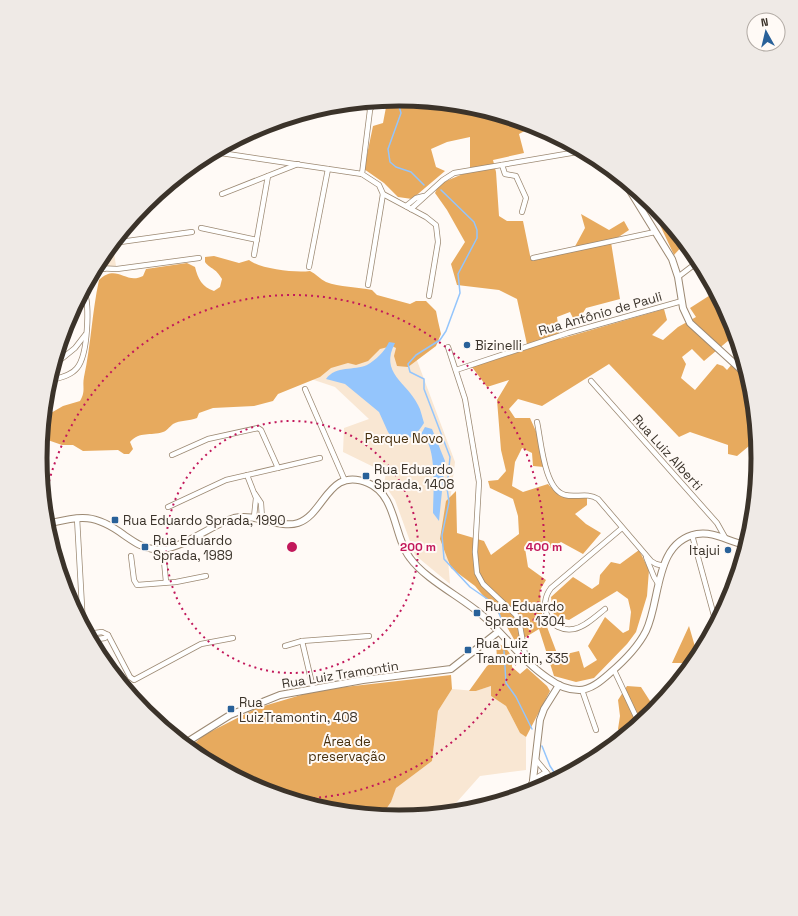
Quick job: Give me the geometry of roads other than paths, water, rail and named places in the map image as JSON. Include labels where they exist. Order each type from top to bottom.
[{"type":"main road","points":[[633,195],[672,259],[678,277],[685,313],[694,327],[739,368]]},
{"type":"main road","points":[[53,523],[92,517],[102,520],[143,547],[162,550],[228,520],[242,517],[262,518],[286,524],[302,521],[333,488],[345,481],[362,481],[377,489],[390,508],[410,558],[420,568],[483,616],[540,673],[559,685],[574,690],[582,690],[597,683],[614,670],[637,646],[646,632],[652,617],[667,557],[677,545],[692,535],[709,534],[740,543]]},
{"type":"main road","name":"Rua Luiz Tramontin","points":[[189,740],[218,722],[239,711],[280,695],[312,688],[451,669],[498,632]]},
{"type":"main road","points":[[535,783],[533,780],[540,720],[544,709],[559,685]]},
{"type":"street","points":[[362,174],[371,108]]},
{"type":"street","points":[[223,153],[362,174],[379,185],[383,194],[368,285]]},
{"type":"street","points":[[411,209],[424,196],[451,174],[574,153]]},
{"type":"street","points":[[222,194],[298,164]]},
{"type":"street","points":[[502,165],[505,174],[516,176],[526,195],[522,212]]},
{"type":"street","points":[[309,267],[328,169]]},
{"type":"street","points":[[254,255],[268,176]]},
{"type":"street","points":[[383,194],[432,222],[438,234],[429,296]]},
{"type":"street","points":[[406,206],[416,198],[424,196]]},
{"type":"street","points":[[201,228],[256,240]]},
{"type":"street","points":[[122,242],[192,232]]},
{"type":"street","points":[[533,258],[655,232]]},
{"type":"street","points":[[104,269],[200,258]]},
{"type":"street","points":[[678,277],[694,265]]},
{"type":"street","points":[[57,378],[76,370],[84,355],[88,306],[86,297]]},
{"type":"street","name":"Rua Antônio de Pauli","points":[[456,370],[558,336],[682,301]]},
{"type":"street","points":[[61,359],[85,335]]},
{"type":"street","points":[[448,347],[465,399],[479,482],[475,552],[477,573],[483,584],[516,615],[520,626],[526,660]]},
{"type":"street","name":"Rua Luiz Alberti","points":[[591,382],[717,523],[726,539]]},
{"type":"street","points":[[305,389],[345,481]]},
{"type":"street","points":[[537,422],[548,475],[553,487],[565,495],[593,496],[646,555],[656,564],[664,566]]},
{"type":"street","points":[[172,455],[208,439],[258,428],[261,430],[278,468]]},
{"type":"street","points":[[168,507],[221,482],[247,474],[320,458]]},
{"type":"street","points":[[247,474],[255,494],[261,503],[262,518]]},
{"type":"street","points":[[254,517],[256,506],[255,494]]},
{"type":"street","points":[[77,518],[82,612]]},
{"type":"street","points":[[605,609],[584,625],[574,629],[568,629],[556,626],[551,621],[547,616],[544,604],[547,593],[551,588],[622,528]]},
{"type":"street","points":[[692,535],[714,616]]},
{"type":"street","points":[[162,550],[166,582]]},
{"type":"street","points":[[646,555],[659,586]]},
{"type":"street","points":[[131,556],[134,580],[137,585],[176,582],[206,576]]},
{"type":"street","points":[[94,633],[102,632],[108,636],[130,677],[134,680],[201,644],[233,638]]},
{"type":"street","points":[[97,639],[108,636]]},
{"type":"street","points":[[285,646],[302,641],[369,636]]},
{"type":"street","points":[[302,641],[312,688]]},
{"type":"street","points":[[614,670],[637,718]]},
{"type":"street","points":[[582,690],[596,730]]},
{"type":"street","points":[[536,760],[550,776]]},
{"type":"street","points":[[531,784],[533,780],[546,772]]},
{"type":"water","points":[[389,342],[395,343],[391,353],[390,362],[392,370],[418,405],[424,423],[415,435],[405,439],[394,440],[388,432],[379,412],[345,384],[326,379],[330,375],[340,370],[362,367],[374,361]]},
{"type":"water","points":[[425,427],[432,429],[445,461],[439,521],[433,513],[434,483],[430,448],[421,434]]},
{"type":"waterway","points":[[399,106],[401,113],[388,149],[390,162],[396,167],[411,172],[424,185]]},
{"type":"waterway","points":[[441,190],[474,222],[477,230],[477,238],[458,274],[460,293],[446,331],[440,340],[416,355],[408,364],[410,372],[424,379],[424,389],[450,457],[447,488],[449,502],[442,535],[444,559],[470,587],[496,605],[502,621]]},
{"type":"waterway","points":[[504,651],[506,683],[516,697],[532,729]]},
{"type":"waterway","points":[[542,746],[550,766],[555,774]]},
{"type":"place","name":"Bizinelli","points":[[467,345]]},
{"type":"place","name":"Rua Eduardo Sprada, 1408","points":[[366,476]]},
{"type":"place","name":"Rua Eduardo Sprada, 1990","points":[[115,520]]},
{"type":"place","name":"Rua Eduardo Sprada, 1989","points":[[145,547]]},
{"type":"place","name":"Itajui","points":[[728,550]]},
{"type":"place","name":"Rua Eduardo Sprada, 1304","points":[[477,613]]},
{"type":"place","name":"Rua Luiz Tramontin, 335","points":[[468,650]]},
{"type":"place","name":"Rua LuizTramontin, 408","points":[[231,709]]},
{"type":"park label","name":"Parque Novo","points":[[404,438]]},
{"type":"park label","name":"Área de preservação","points":[[347,748]]}]
